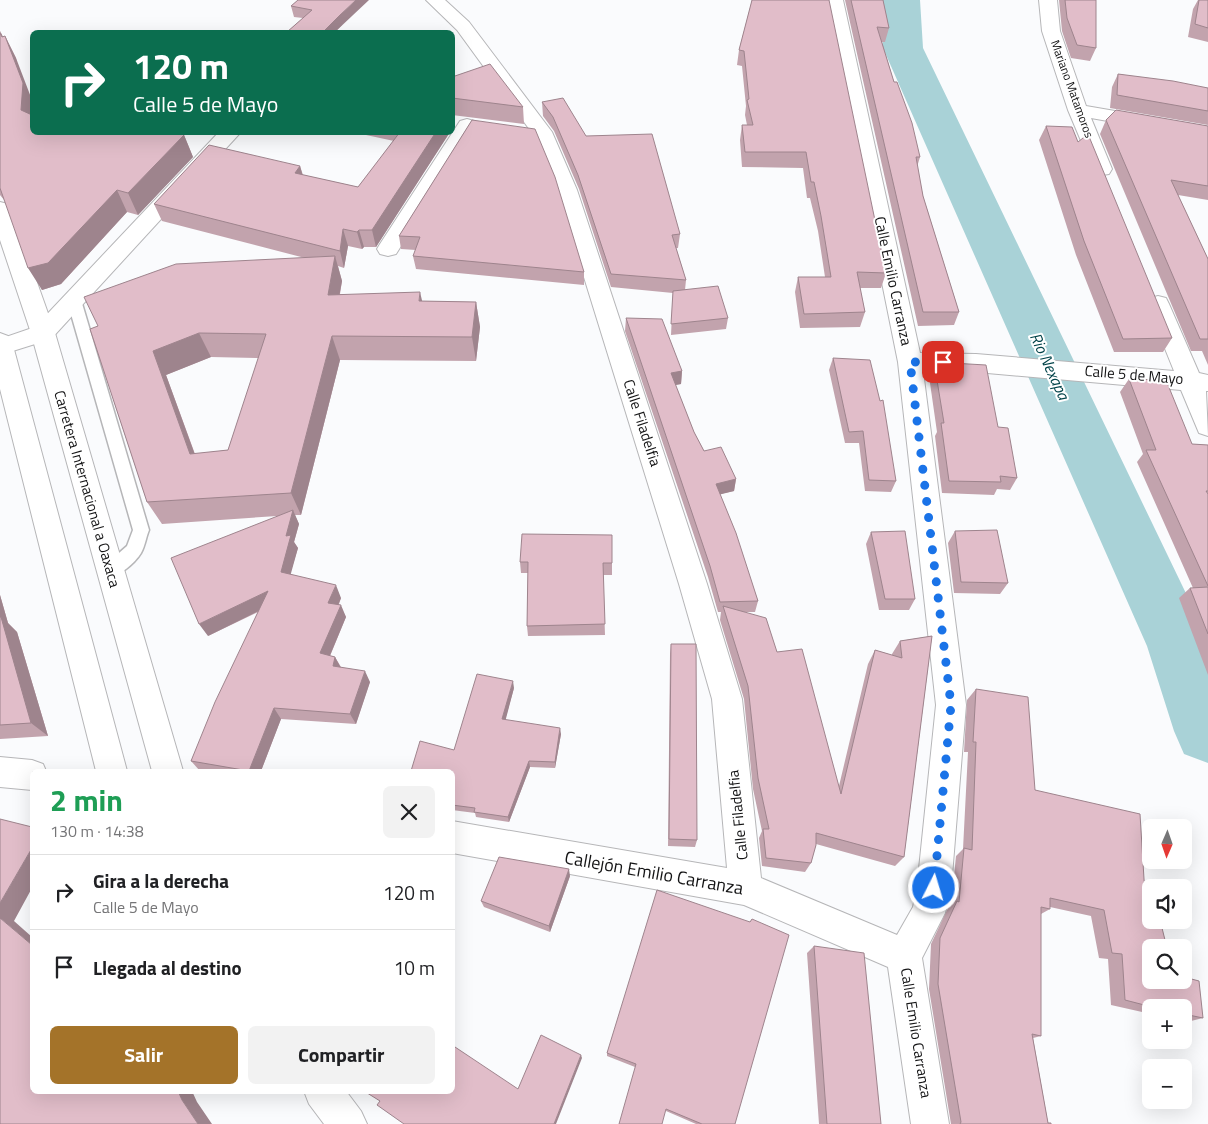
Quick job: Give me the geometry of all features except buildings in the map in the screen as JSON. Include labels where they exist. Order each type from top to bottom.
[{"type":"street","name":"Calle Filadelfia","points":[[435,0],[464,26],[545,136],[567,190],[693,584],[727,699],[745,888]]},
{"type":"street","name":"Calle Emilio Carranza","points":[[834,0],[910,362],[951,705],[934,888],[928,913],[904,956],[930,1124]]},
{"type":"street","name":"Mariano Matamoros","points":[[1048,0],[1051,31],[1078,110],[1112,191]]},
{"type":"street","points":[[1078,110],[1208,133]]},
{"type":"street","points":[[388,249],[469,125]]},
{"type":"street","points":[[516,132],[545,136]]},
{"type":"street","points":[[111,769],[1,345],[43,333],[228,135]]},
{"type":"street","name":"Carretera Internacional a Oaxaca","points":[[0,209],[43,333],[109,572],[167,769]]},
{"type":"street","points":[[1148,281],[1199,382],[1208,426]]},
{"type":"street","name":"Calle 5 de Mayo","points":[[910,362],[976,363],[1100,372],[1199,382]]},
{"type":"street","points":[[0,772],[30,775]]},
{"type":"street","name":"Callejón Emilio Carranza","points":[[455,838],[745,888],[904,956]]},
{"type":"street","points":[[324,1094],[348,1124]]},
{"type":"lane","points":[[74,300],[141,530],[134,550],[109,572]]},
{"type":"waterway","name":"Rio Nexapa","points":[[900,0],[903,48],[1179,646],[1208,731]]},
{"type":"route","points":[[934,888],[951,705],[910,362],[943,362]]}]
